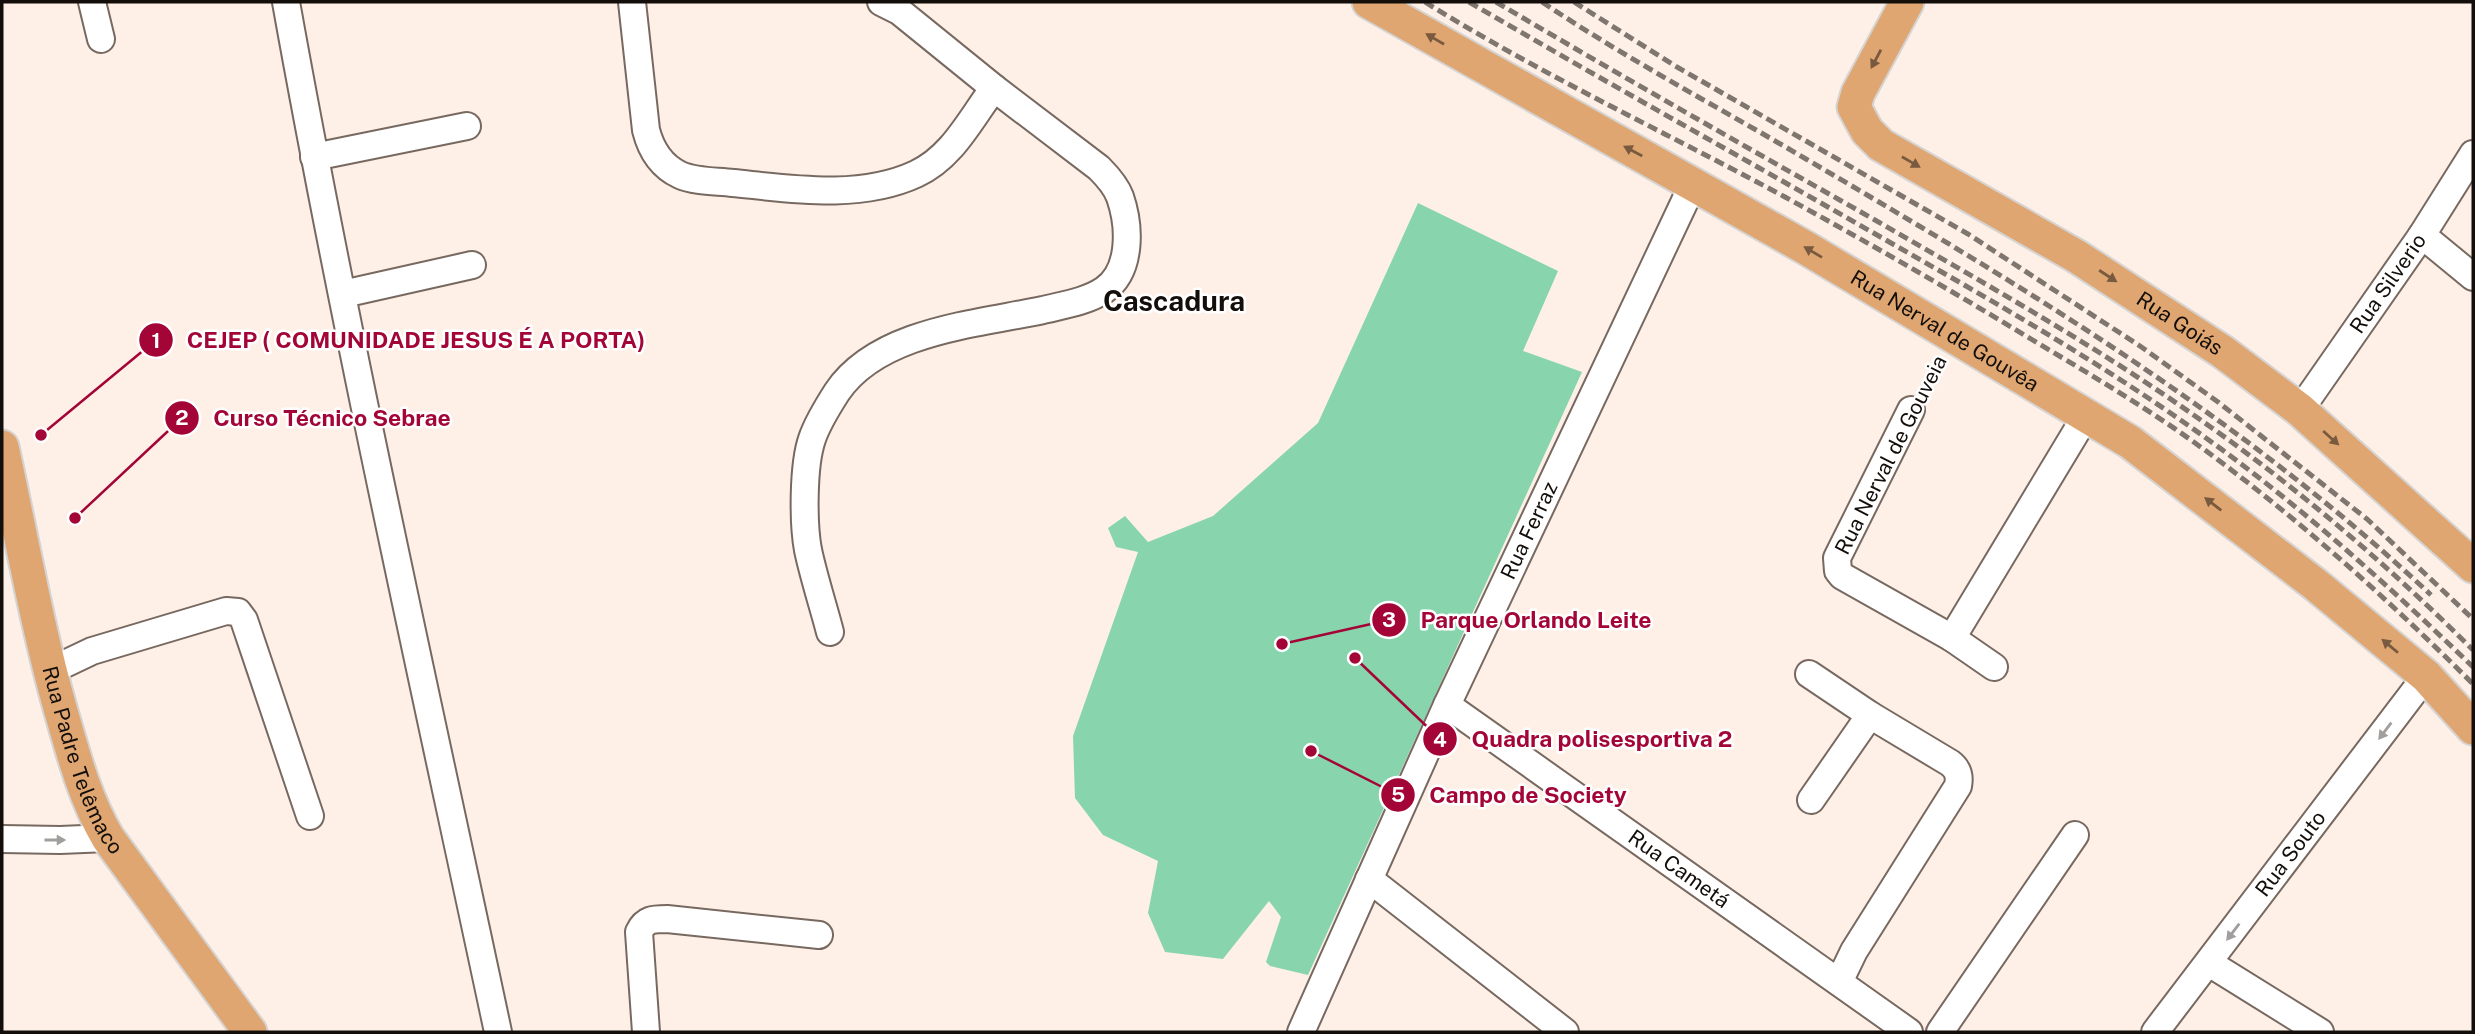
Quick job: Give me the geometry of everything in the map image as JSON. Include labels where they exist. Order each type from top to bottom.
[{"type":"main road","name":"Rua Nerval de Gouvêa","points":[[1369,2],[1693,184],[2087,414],[2165,466],[2316,584],[2426,677],[2473,728]]},
{"type":"main road","name":"Rua Goiás","points":[[1908,2],[1858,93],[1854,107],[1859,119],[1881,145],[2076,256],[2223,352],[2300,410],[2473,566]]},
{"type":"main road","name":"Rua Padre Telêmaco","points":[[2,447],[50,671],[80,779],[94,813],[108,838],[250,1032]]},
{"type":"street","points":[[92,2],[101,39]]},
{"type":"street","points":[[286,2],[342,295],[498,1032]]},
{"type":"street","points":[[632,2],[646,130],[650,144],[661,162],[683,176],[779,188],[848,190],[883,186],[918,173],[944,156],[994,88]]},
{"type":"street","points":[[830,632],[808,548],[805,484],[812,440],[838,391],[872,358],[894,346],[922,336],[1077,302],[1104,290],[1117,277],[1125,261],[1127,232],[1120,196],[1111,180],[899,11],[881,2]]},
{"type":"street","points":[[314,157],[467,126]]},
{"type":"street","name":"Rua Silverio","points":[[2300,410],[2422,235],[2473,154]]},
{"type":"street","name":"Rua Ferraz","points":[[1305,1022],[1447,705],[1693,184]]},
{"type":"street","points":[[2422,235],[2473,277]]},
{"type":"street","points":[[342,295],[472,265]]},
{"type":"street","name":"Rua Nerval de Gouveia","points":[[1911,410],[1837,558],[1837,564],[1842,576],[1952,638],[1994,667]]},
{"type":"street","points":[[1952,638],[2087,414]]},
{"type":"street","points":[[50,671],[92,651],[226,611],[237,612],[244,620],[310,816]]},
{"type":"street","points":[[1809,674],[1870,715],[1950,763],[1955,767],[1959,778],[1958,786],[1854,951],[1839,982]]},
{"type":"street","name":"Rua Souto","points":[[2155,1032],[2426,677]]},
{"type":"street","name":"Rua Cametá","points":[[1447,705],[1909,1032]]},
{"type":"street","points":[[1811,800],[1870,715]]},
{"type":"street","points":[[1940,1032],[2075,835]]},
{"type":"street","points":[[2,839],[108,838]]},
{"type":"street","points":[[1369,879],[1564,1032]]},
{"type":"street","points":[[646,1032],[639,932],[645,922],[667,919],[819,935]]},
{"type":"street","points":[[2209,963],[2320,1032]]},
{"type":"street","points":[[1305,1022],[1326,1032]]},
{"type":"path","name":"Rua Nerval de Gouveia","points":[[1911,410],[1952,335]]},
{"type":"green space","points":[[1418,203],[1558,271],[1523,351],[1582,372],[1308,975],[1270,966],[1266,962],[1281,917],[1269,901],[1223,959],[1165,952],[1148,913],[1158,861],[1103,835],[1075,798],[1073,736],[1138,552],[1116,547],[1108,528],[1125,516],[1148,542],[1213,516],[1318,423]]},
{"type":"railway","points":[[1425,2],[1558,78],[1846,231],[1967,300],[2138,404],[2202,448],[2308,531],[2473,684]]},
{"type":"railway","points":[[1469,2],[1971,289],[2051,336],[2168,411],[2242,464],[2311,519],[2473,667]]},
{"type":"railway","points":[[1496,2],[1961,270],[2130,372],[2247,453],[2314,506],[2380,562],[2473,650]]},
{"type":"railway","points":[[1542,2],[1640,63],[1970,257],[2131,360],[2286,471],[2360,531],[2431,595]]},
{"type":"railway","points":[[1574,2],[1677,67],[1968,234],[2140,346],[2218,402],[2367,519],[2473,619]]},
{"type":"place","name":"CEJEP ( COMUNIDADE JESUS É A PORTA)","points":[[41,435]]},
{"type":"place","name":"Curso Técnico Sebrae","points":[[75,518]]},
{"type":"place","name":"Parque Orlando Leite","points":[[1282,644]]},
{"type":"place","name":"Quadra polisesportiva 2","points":[[1355,658]]},
{"type":"place","name":"Campo de Society","points":[[1311,751]]},
{"type":"district","name":"Cascadura","points":[[1174,301]]}]
